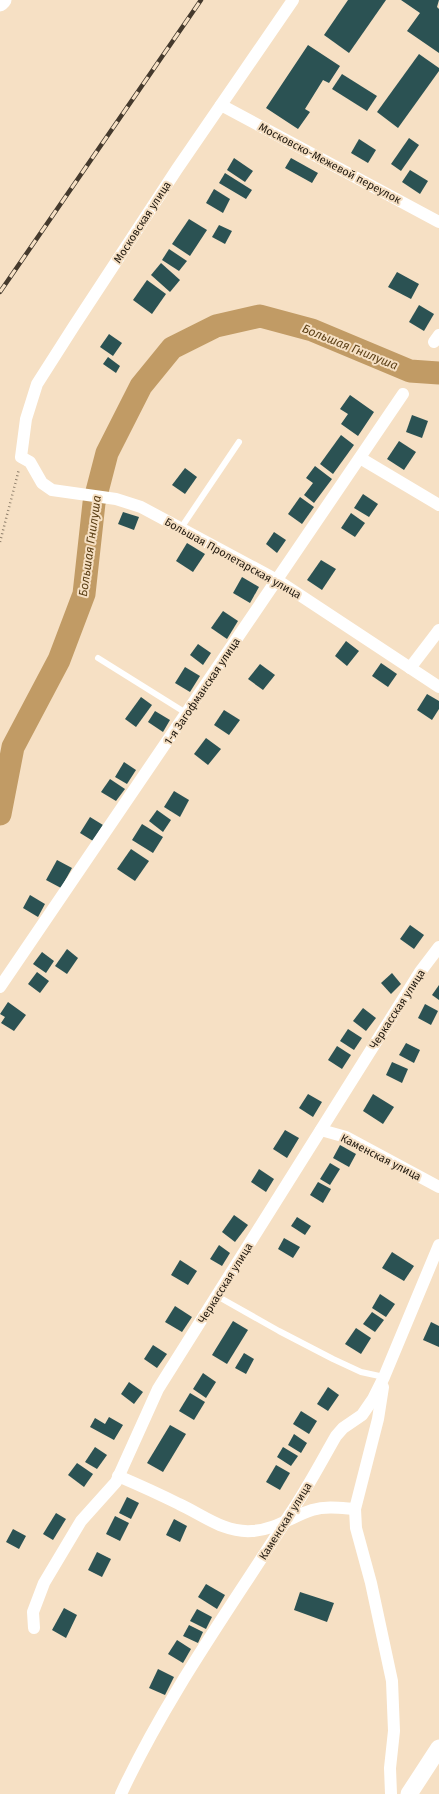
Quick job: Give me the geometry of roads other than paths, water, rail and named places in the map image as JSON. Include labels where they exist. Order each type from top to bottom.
[{"type":"main road","points":[[0,3],[3,0]]},
{"type":"main road","points":[[410,1794],[438,1749]]},
{"type":"street","name":"Московская улица","points":[[22,457],[26,419],[37,384],[78,319],[293,0]]},
{"type":"street","name":"Московско-Межевой переулок","points":[[221,105],[439,222]]},
{"type":"street","name":"1-я Загофманская улица","points":[[0,987],[403,394]]},
{"type":"street","name":"Большая Пролетарская улица","points":[[22,457],[30,462],[42,483],[52,490],[125,501],[141,507],[277,580],[439,687]]},
{"type":"street","points":[[360,458],[439,505]]},
{"type":"street","points":[[410,668],[439,630]]},
{"type":"street","name":"Черкасская улица","points":[[34,1628],[33,1612],[44,1583],[81,1521],[116,1482],[158,1389],[420,972],[439,948]]},
{"type":"street","name":"Каменская улица","points":[[321,1130],[346,1137],[439,1187]]},
{"type":"street","name":"Каменская улица","points":[[121,1794],[138,1757],[175,1692],[285,1523],[336,1436],[343,1428],[362,1415],[373,1399],[384,1378],[439,1245]]},
{"type":"street","points":[[384,1378],[378,1419],[355,1509],[356,1528],[371,1583],[392,1681],[394,1731],[390,1768],[391,1794]]},
{"type":"street","points":[[118,1476],[181,1505],[214,1523],[234,1531],[253,1531],[285,1523],[312,1510],[329,1507],[355,1509]]},
{"type":"lane","points":[[181,528],[239,442]]},
{"type":"lane","points":[[98,658],[186,713]]},
{"type":"lane","points":[[217,1296],[333,1359],[361,1372],[384,1378]]},
{"type":"waterway","name":"Большая Гнилуша","points":[[0,814],[13,747],[59,660],[84,594],[94,503],[107,453],[141,386],[172,348],[216,326],[260,316],[312,330],[410,371],[439,373]]},
{"type":"railway","points":[[0,292],[201,0]]}]
